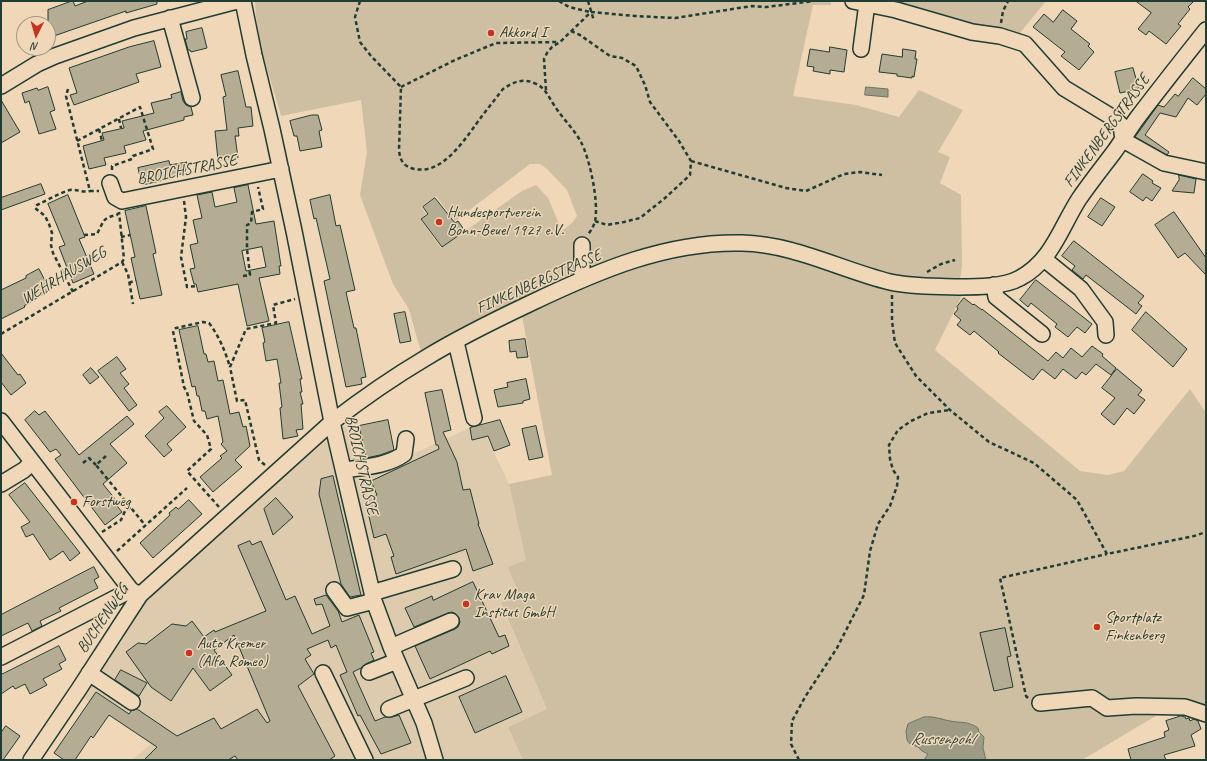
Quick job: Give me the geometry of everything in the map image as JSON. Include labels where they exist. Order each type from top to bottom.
[{"type":"street","points":[[1,86],[37,64],[55,56],[128,30],[237,1]]},
{"type":"street","name":"BROICHSTRASSE","points":[[244,1],[254,55],[281,169],[308,296],[332,422],[372,593],[391,647],[424,723],[435,760]]},
{"type":"street","points":[[861,49],[860,2],[972,32],[1000,36],[1025,44],[1064,88],[1115,119],[1121,125],[1123,140],[1164,163],[1206,172]]},
{"type":"street","points":[[170,18],[192,98]]},
{"type":"street","name":"FINKENBERGSTRASSE","points":[[332,422],[364,397],[425,358],[491,322],[582,279],[647,256],[669,250],[703,244],[744,243],[781,247],[892,282],[920,286],[971,287],[994,285],[1019,279],[1044,259],[1079,200],[1123,140],[1136,119],[1206,30]]},
{"type":"street","name":"BROICHSTRASSE","points":[[110,184],[120,206],[181,189],[281,169]]},
{"type":"street","points":[[582,245],[582,279]]},
{"type":"street","points":[[1044,259],[1081,289],[1105,322],[1106,335]]},
{"type":"street","points":[[994,285],[996,297],[1042,334]]},
{"type":"street","points":[[456,342],[474,418]]},
{"type":"street","points":[[1,421],[107,559],[135,592],[1,657]]},
{"type":"street","name":"BUCHENWEG","points":[[31,760],[89,673],[135,592],[227,517],[332,422]]},
{"type":"street","points":[[344,470],[390,462],[404,454],[406,439]]},
{"type":"street","points":[[1,484],[24,470],[32,462]]},
{"type":"street","points":[[334,590],[347,608],[372,593],[451,565]]},
{"type":"street","points":[[391,647],[451,620]]},
{"type":"street","points":[[369,672],[397,661]]},
{"type":"street","points":[[89,673],[132,702]]},
{"type":"street","points":[[323,673],[365,760]]},
{"type":"street","points":[[389,709],[466,678]]},
{"type":"street","points":[[1035,702],[1092,698],[1107,708],[1136,706],[1185,707],[1206,714]]},
{"type":"path","points":[[360,1],[355,17],[360,42],[371,56],[401,87],[399,150],[400,159],[403,164],[410,168],[419,170],[435,167],[445,160],[460,146],[503,89],[512,83],[524,80],[536,83],[546,90]]},
{"type":"path","points":[[559,1],[569,7],[591,12],[675,18],[752,6],[766,7],[814,1]]},
{"type":"path","points":[[588,1],[594,21]]},
{"type":"path","points":[[1000,36],[1003,11],[1008,1]]},
{"type":"path","points":[[582,245],[595,221],[595,196],[590,171],[581,142],[554,105],[546,90],[544,59],[552,47],[560,42],[591,12]]},
{"type":"path","points":[[571,31],[580,35],[610,56],[622,58],[636,66],[645,84],[650,102],[691,161],[690,175],[640,218],[607,225],[595,221]]},
{"type":"path","points":[[401,87],[456,60],[496,43],[560,42]]},
{"type":"path","points":[[68,89],[66,96],[90,192]]},
{"type":"path","points":[[73,292],[53,253],[51,245],[52,233],[49,224],[45,216],[35,208],[37,205],[71,190],[90,192],[100,191],[110,184],[112,166],[153,149],[140,107],[77,141]]},
{"type":"path","points":[[119,119],[121,128]]},
{"type":"path","points":[[99,129],[102,141]]},
{"type":"path","points":[[80,153],[84,152]]},
{"type":"path","points":[[691,161],[786,188],[806,191],[844,174],[860,172],[882,175]]},
{"type":"path","points":[[243,276],[250,274],[247,243],[248,226],[251,223],[252,212],[263,209],[256,174]]},
{"type":"path","points":[[181,189],[186,217],[181,258],[187,287],[197,286]]},
{"type":"path","points":[[84,234],[97,234],[102,221],[108,217],[117,215],[120,206]]},
{"type":"path","name":"WEHRHAUSWEG","points":[[1,334],[124,260],[121,237],[120,206]]},
{"type":"path","points":[[121,237],[130,235]]},
{"type":"path","points":[[923,276],[929,270],[941,264],[955,260]]},
{"type":"path","points":[[122,262],[128,274],[133,304]]},
{"type":"path","points":[[129,283],[136,280]]},
{"type":"path","points":[[892,282],[892,321],[895,343],[916,376],[950,410],[989,442],[1034,463],[1077,500],[1107,554]]},
{"type":"path","points":[[230,367],[246,329],[276,323],[273,305],[308,296]]},
{"type":"path","points":[[227,517],[187,471],[211,449],[207,435],[194,421],[187,392],[184,387],[173,331],[176,328],[203,322],[209,323],[218,335],[230,367],[237,401],[245,400],[260,460],[273,475]]},
{"type":"path","points":[[799,760],[792,744],[792,721],[805,697],[837,648],[864,595],[870,551],[878,524],[890,506],[897,486],[898,477],[893,470],[890,459],[889,445],[898,430],[911,421],[928,413],[950,410]]},
{"type":"path","points":[[96,465],[106,456]]},
{"type":"path","points":[[83,463],[89,458],[146,525]]},
{"type":"path","points":[[107,559],[187,488]]},
{"type":"path","points":[[92,539],[121,520],[125,511],[131,507]]},
{"type":"path","points":[[1035,702],[1026,696],[1000,578],[1194,536],[1206,532]]},
{"type":"shaded area","points":[[255,1],[831,1],[831,5],[813,5],[793,96],[856,105],[899,117],[919,90],[963,110],[938,152],[950,157],[940,183],[961,195],[962,266],[960,280],[963,293],[935,350],[1080,471],[1108,475],[1124,471],[1190,389],[1206,413],[1206,719],[1195,714],[1159,714],[1082,760],[986,760],[983,748],[984,737],[979,732],[978,728],[971,723],[949,721],[935,717],[918,719],[908,724],[914,746],[928,754],[924,760],[523,760],[508,727],[547,709],[501,603],[520,596],[508,567],[526,560],[509,484],[552,475],[522,316],[568,294],[421,352],[409,309],[393,284],[360,195],[367,152],[361,100],[281,116],[261,45]],"holes":[[[530,164],[540,164],[547,169],[567,190],[577,216],[572,223],[562,231],[548,198],[536,185],[522,191],[441,248],[420,219],[426,214],[421,207],[436,196],[455,221]]]},
{"type":"shaded area","points":[[876,1],[1046,1],[1020,33],[962,26]]},
{"type":"shaded area","points":[[348,423],[361,478],[469,428],[484,424],[486,436],[509,484],[526,560],[520,596],[501,604],[547,709],[508,727],[523,760],[132,760],[151,744],[84,698],[147,601],[260,496]]},
{"type":"water","points":[[866,87],[888,89],[888,97],[865,95]]},
{"type":"water","name":"Russenpohl","points":[[924,717],[934,717],[968,723],[978,728],[979,732],[984,737],[983,748],[986,760],[924,760],[928,754],[918,747],[910,744],[907,740],[906,731],[908,724]]},
{"type":"building","points":[[73,1],[75,6],[88,1],[157,1],[157,4],[126,13],[126,11],[56,35],[56,16],[48,16],[48,10]]},
{"type":"building","points":[[1136,1],[1194,1],[1188,7],[1190,9],[1178,24],[1181,26],[1166,44],[1149,31],[1146,35],[1138,29],[1151,13]]},
{"type":"building","points":[[1063,10],[1077,21],[1071,29],[1090,44],[1088,46],[1094,52],[1079,70],[1061,56],[1065,52],[1033,27],[1044,14],[1053,22]]},
{"type":"building","points":[[202,28],[207,48],[191,52],[188,50],[185,39],[187,39],[186,32]]},
{"type":"building","points":[[154,41],[161,67],[136,74],[139,82],[74,105],[70,95],[77,93],[69,68],[129,47]]},
{"type":"building","points":[[830,47],[847,50],[844,72],[830,70],[830,74],[813,71],[814,67],[807,66],[810,49],[829,52]]},
{"type":"building","points":[[903,49],[916,51],[915,59],[917,59],[914,77],[897,76],[897,74],[879,72],[882,54],[902,57]]},
{"type":"building","points":[[1133,68],[1139,89],[1120,93],[1115,72]]},
{"type":"building","points":[[238,71],[246,107],[251,107],[253,126],[238,128],[239,136],[235,136],[238,158],[218,160],[215,131],[227,130],[223,97],[226,96],[221,75]]},
{"type":"building","points":[[1193,78],[1206,89],[1206,94],[1197,105],[1188,98],[1176,117],[1160,113],[1145,135],[1169,152],[1167,155],[1135,137],[1158,105],[1164,107],[1175,94],[1178,96]]},
{"type":"building","points":[[48,87],[55,110],[50,112],[56,129],[39,134],[29,101],[25,103],[22,93],[37,88],[38,90]]},
{"type":"building","points":[[181,92],[183,101],[186,105],[191,107],[193,115],[184,117],[184,120],[143,131],[146,140],[124,146],[126,153],[104,158],[106,165],[89,169],[83,146],[104,140],[102,133],[124,128],[122,121],[154,113],[151,103],[172,98],[171,95]]},
{"type":"building","points":[[1,100],[20,132],[1,143]]},
{"type":"building","points":[[312,115],[318,115],[322,130],[319,131],[322,147],[300,151],[297,136],[294,136],[290,121]]},
{"type":"building","points":[[169,161],[170,165],[187,162],[185,173],[173,176],[173,178],[142,185],[138,168]]},
{"type":"building","points":[[1143,174],[1153,181],[1152,183],[1161,188],[1152,201],[1146,197],[1143,201],[1130,192]]},
{"type":"building","points":[[1179,175],[1196,179],[1194,193],[1172,191],[1179,180]]},
{"type":"building","points":[[41,184],[45,194],[1,210],[1,198]]},
{"type":"building","points":[[248,185],[256,224],[274,221],[281,266],[279,266],[280,274],[259,278],[269,321],[247,326],[238,284],[198,292],[190,269],[195,268],[190,245],[198,243],[193,220],[202,218],[197,195],[212,192],[215,207],[237,202],[234,188]],"holes":[[[262,247],[266,267],[246,271],[242,251]]]},
{"type":"building","points":[[68,195],[85,237],[79,239],[94,274],[73,283],[59,247],[65,245],[48,204]]},
{"type":"building","points":[[330,195],[336,226],[340,225],[355,290],[346,292],[354,328],[356,328],[366,377],[361,378],[362,384],[346,387],[324,281],[330,279],[316,218],[314,219],[310,200]]},
{"type":"building","name":"Hundesportverein Bonn-Beuel 1927 e.V.","points":[[435,198],[455,223],[458,221],[465,231],[442,247],[421,219],[428,214],[423,207]]},
{"type":"building","points":[[1101,198],[1115,207],[1102,226],[1088,217]]},
{"type":"building","points":[[146,206],[156,253],[153,254],[162,295],[140,299],[131,258],[135,257],[125,211]]},
{"type":"building","points":[[1174,212],[1206,258],[1206,275],[1185,253],[1178,258],[1155,225]]},
{"type":"building","points":[[1074,241],[1144,296],[1138,303],[1142,306],[1136,314],[1086,275],[1083,279],[1072,270],[1075,266],[1062,256]]},
{"type":"building","points":[[39,269],[50,290],[24,306],[25,307],[1,319],[1,290],[26,278],[26,276]]},
{"type":"building","points":[[1036,280],[1092,324],[1085,333],[1077,327],[1068,337],[1055,327],[1057,324],[1031,303],[1028,307],[1020,300]]},
{"type":"building","points":[[964,298],[973,305],[974,304],[982,309],[1048,361],[1056,352],[1063,358],[1071,348],[1082,357],[1092,346],[1103,354],[1102,356],[1116,368],[1111,375],[1096,364],[1086,375],[1082,372],[1076,379],[1063,369],[1055,379],[1042,369],[1033,380],[998,353],[999,352],[974,331],[970,335],[957,325],[961,320],[954,314]]},
{"type":"building","points":[[405,312],[411,341],[400,343],[394,314]]},
{"type":"building","points":[[1146,312],[1187,349],[1173,367],[1132,330]]},
{"type":"building","points":[[289,322],[302,379],[300,379],[302,392],[300,392],[303,404],[301,404],[303,429],[296,430],[298,436],[283,439],[280,408],[282,407],[279,383],[281,383],[277,359],[266,361],[263,343],[265,342],[262,328]]},
{"type":"building","points":[[198,326],[204,354],[206,354],[208,362],[214,361],[218,381],[223,380],[230,414],[239,412],[243,427],[246,426],[250,446],[235,460],[242,467],[213,492],[200,477],[222,458],[220,456],[227,451],[221,444],[223,442],[218,416],[207,419],[205,411],[202,411],[195,386],[192,387],[179,330]]},
{"type":"building","points":[[525,339],[528,357],[517,358],[516,351],[510,352],[509,341]]},
{"type":"building","points":[[1,353],[26,383],[11,395],[1,382]]},
{"type":"building","points":[[117,357],[126,369],[120,373],[129,384],[124,388],[137,405],[129,411],[98,371]]},
{"type":"building","points":[[91,368],[99,377],[90,384],[83,375]]},
{"type":"building","points":[[1117,369],[1142,390],[1138,395],[1145,400],[1134,414],[1127,408],[1114,425],[1101,414],[1115,398],[1102,388]]},
{"type":"building","points":[[526,379],[530,399],[523,401],[523,403],[498,407],[494,390],[508,387],[507,383]]},
{"type":"building","points":[[442,390],[451,430],[443,432],[457,462],[463,490],[470,489],[478,524],[493,564],[473,571],[466,549],[396,574],[391,557],[394,556],[386,534],[374,538],[365,499],[377,495],[371,481],[439,449],[438,445],[436,445],[425,393]]},
{"type":"building","points":[[167,406],[186,427],[167,444],[172,450],[164,457],[145,436],[164,418],[159,412]]},
{"type":"building","points":[[35,411],[39,415],[45,411],[79,455],[127,416],[134,424],[110,444],[127,463],[103,484],[115,499],[113,501],[122,512],[105,525],[55,459],[61,455],[56,449],[50,452],[25,420]]},
{"type":"building","points":[[388,420],[394,450],[366,458],[359,426]]},
{"type":"building","points":[[500,420],[510,445],[494,451],[488,436],[472,440],[470,428]]},
{"type":"building","points":[[536,426],[543,457],[529,460],[522,429]]},
{"type":"building","points":[[333,476],[361,595],[350,597],[341,584],[319,494],[321,479]]},
{"type":"building","points":[[25,483],[80,553],[70,561],[63,551],[50,560],[33,534],[26,537],[21,527],[30,522],[9,495]]},
{"type":"building","points":[[276,498],[293,517],[273,535],[264,509]]},
{"type":"building","points":[[189,500],[202,514],[153,558],[140,543],[170,515],[169,513],[176,507],[178,509]]},
{"type":"building","points":[[250,541],[252,545],[261,541],[286,600],[295,596],[312,634],[330,626],[322,604],[316,605],[314,599],[326,595],[338,611],[342,622],[359,615],[374,652],[371,653],[374,660],[353,672],[375,721],[385,717],[399,715],[411,743],[381,754],[360,715],[358,716],[340,675],[347,672],[336,645],[331,648],[328,640],[307,649],[311,655],[305,659],[314,674],[298,686],[335,756],[329,760],[238,760],[235,756],[228,760],[144,760],[157,747],[109,715],[93,738],[91,736],[75,760],[64,760],[54,753],[96,692],[129,714],[131,711],[137,709],[177,736],[214,718],[221,729],[257,709],[267,723],[270,721],[234,635],[214,650],[232,675],[210,691],[193,668],[171,701],[151,687],[126,652],[138,643],[146,644],[172,624],[186,626],[192,621],[204,637],[214,630],[215,632],[266,611],[238,546]]},
{"type":"building","points":[[94,567],[99,577],[94,580],[98,588],[59,608],[61,611],[40,621],[42,626],[32,631],[28,623],[1,636],[1,615]]},
{"type":"building","points":[[473,582],[499,637],[505,635],[509,646],[492,654],[490,651],[430,679],[415,646],[455,629],[458,627],[460,622],[459,618],[452,612],[414,627],[405,608],[432,596],[433,600]]},
{"type":"building","points":[[1005,628],[1011,656],[1007,657],[1013,687],[994,691],[980,633]]},
{"type":"building","points":[[59,646],[66,660],[59,664],[62,669],[43,679],[47,685],[30,694],[25,684],[15,689],[13,686],[1,694],[1,675]]},
{"type":"building","points":[[121,670],[147,683],[139,696],[115,680]]},
{"type":"building","points":[[506,676],[522,712],[475,733],[459,697]]},
{"type":"building","points":[[1181,716],[1185,717],[1186,719],[1189,718],[1190,721],[1194,719],[1198,721],[1201,729],[1191,735],[1195,746],[1164,755],[1166,760],[1131,760],[1128,749],[1165,737],[1164,732],[1169,730],[1166,721]]},
{"type":"building","points":[[6,726],[20,736],[3,760],[1,760],[1,733]]},
{"type":"place","name":"Akkord I","points":[[491,33]]},
{"type":"place","name":"Hundesportverein Bonn-Beuel 1927 e.V.","points":[[439,222]]},
{"type":"place","name":"Forstweg","points":[[74,502]]},
{"type":"place","name":"Krav Maga Institut GmbH","points":[[466,604]]},
{"type":"place","name":"Sportplatz Finkenberg","points":[[1097,627]]},
{"type":"place","name":"Auto Kremer (Alfa Romeo)","points":[[189,653]]}]
